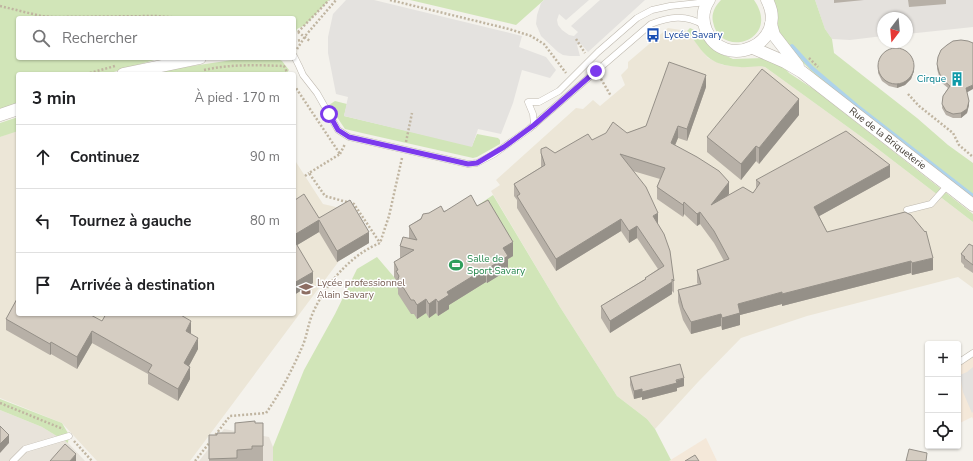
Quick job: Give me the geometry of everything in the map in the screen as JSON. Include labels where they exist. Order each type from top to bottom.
[{"type":"street","name":"Rue de la Briqueterie","points":[[767,0],[771,10],[771,24],[774,35],[802,72]]},
{"type":"street","points":[[708,1],[704,10],[705,26],[711,39],[723,48],[738,51],[753,48],[765,38],[771,24]]},
{"type":"street","name":"Rue de la Briqueterie","points":[[753,48],[785,62],[802,72],[973,205]]},
{"type":"street","points":[[133,72],[190,60]]},
{"type":"street","points":[[0,115],[16,110]]},
{"type":"lane","points":[[534,125],[533,114],[528,102],[539,102],[559,91],[598,52],[637,18],[652,10],[708,1]]},
{"type":"lane","points":[[296,60],[303,75],[317,93],[338,130],[349,137],[468,164],[477,163],[494,154],[534,125],[651,24],[665,18],[680,17],[698,21],[705,26]]},
{"type":"lane","points":[[907,210],[931,204],[948,185]]},
{"type":"lane","points":[[961,361],[973,353]]},
{"type":"lane","points":[[13,461],[25,449],[69,436]]},
{"type":"path","points":[[310,41],[298,32],[329,0]]},
{"type":"path","points":[[296,50],[304,38],[336,0]]},
{"type":"path","points":[[390,0],[509,29],[531,36],[544,44],[571,80]]},
{"type":"path","points":[[0,6],[41,16]]},
{"type":"path","points":[[296,40],[304,38]]},
{"type":"path","points":[[202,71],[247,64],[284,66],[287,72]]},
{"type":"path","points":[[296,88],[340,154],[305,176]]},
{"type":"path","points":[[908,94],[953,133],[959,145],[973,157]]},
{"type":"path","points":[[195,461],[230,416],[266,413],[276,398],[303,344],[312,315],[323,294],[336,277],[351,262],[363,252],[380,243],[389,216],[412,113]]},
{"type":"path","points":[[309,173],[326,196],[354,204],[380,243]]},
{"type":"path","points":[[0,404],[62,428],[92,461]]},
{"type":"shaded area","points":[[346,0],[374,0],[522,36],[519,47],[546,57],[556,70],[550,78],[522,70],[513,103],[501,134],[478,129],[472,147],[344,116],[348,97],[336,94],[328,53],[328,37],[333,14]]},
{"type":"shaded area","points":[[544,0],[589,0],[566,20],[559,14],[557,20],[558,25],[569,35],[574,36],[578,32],[571,26],[600,0],[645,0],[588,52],[581,44],[577,45],[580,56],[570,56],[563,55],[558,52],[541,36],[536,24],[541,3]]},
{"type":"shaded area","points":[[815,0],[973,0],[973,27],[913,33],[913,12],[877,12],[877,37],[850,40],[832,39],[825,29]]},
{"type":"shaded area","points":[[668,28],[687,31],[708,58],[723,65],[742,67],[757,65],[765,67],[874,146],[973,222],[973,288],[958,277],[807,316],[741,338],[655,429],[647,419],[617,396],[560,307],[491,191],[500,185],[496,180],[576,108],[583,109],[593,100],[600,106],[625,85],[621,75],[628,68],[628,62]]},
{"type":"shaded area","name":"Lycée professionnel Alain Savary","points":[[16,131],[16,316],[296,316],[296,162],[323,204],[349,210],[369,243],[339,261],[190,461],[97,461],[62,423],[0,398],[0,137]]},
{"type":"shaded area","points":[[973,353],[973,419],[972,417],[961,422],[961,377],[961,361]]},
{"type":"shaded area","points":[[973,367],[972,413],[963,392],[961,381],[961,375]]},
{"type":"shaded area","points":[[0,410],[42,427],[68,443],[85,461],[0,461]]},
{"type":"shaded area","points":[[224,429],[269,437],[273,447],[273,461],[199,461]]},
{"type":"shaded area","points":[[706,438],[717,461],[669,461]]},
{"type":"green space","points":[[0,0],[329,0],[305,25],[297,29],[296,32],[296,16],[16,16],[16,60],[154,60],[114,72],[16,72],[16,104],[0,110]]},
{"type":"green space","points":[[410,0],[544,0],[516,25]]},
{"type":"green space","points":[[721,0],[754,0],[761,14],[760,26],[755,35],[747,40],[736,42],[726,40],[718,34],[713,22],[713,13],[715,7]]},
{"type":"green space","points":[[767,0],[815,0],[825,29],[832,39],[834,53],[917,118],[948,145],[973,163],[973,201],[823,82],[774,35]]},
{"type":"green space","points":[[690,28],[701,33],[715,51],[733,59],[765,58],[779,62],[789,73],[815,90],[973,214],[973,222],[874,146],[765,67],[729,66],[713,61],[703,52],[687,31]]},
{"type":"green space","points":[[232,60],[280,60],[289,70],[288,72],[157,72]]},
{"type":"green space","points":[[335,101],[347,104],[344,116],[472,146],[477,134],[498,138],[500,140],[500,144],[473,158],[345,129],[329,105]]},
{"type":"green space","points":[[16,118],[16,132],[0,137],[0,123]]},
{"type":"green space","points":[[493,195],[560,307],[617,396],[647,419],[655,429],[671,460],[273,461],[273,447],[304,370],[335,314],[357,269],[377,257],[394,277],[471,210]]},
{"type":"green space","points":[[0,399],[62,423],[69,435],[68,443],[42,427],[0,410]]},
{"type":"building","name":"Cirque","points":[[961,40],[973,43],[973,85],[966,88],[969,101],[967,109],[961,113],[953,114],[946,111],[942,104],[943,96],[950,86],[942,79],[937,64],[941,50],[953,41]]},
{"type":"building","points":[[896,48],[906,51],[911,56],[914,66],[911,76],[906,81],[896,84],[886,81],[881,76],[878,66],[881,56],[886,51]]},
{"type":"building","points":[[669,62],[706,75],[687,129],[678,126],[671,143],[719,171],[729,182],[711,205],[743,187],[753,193],[760,183],[756,180],[846,131],[890,165],[814,207],[827,232],[905,212],[911,215],[925,232],[926,231],[933,258],[912,263],[911,261],[782,294],[782,292],[738,304],[740,313],[722,318],[721,314],[691,322],[683,308],[678,290],[701,284],[697,270],[729,259],[714,231],[700,212],[697,214],[684,202],[683,205],[657,187],[665,168],[620,154],[646,187],[658,213],[653,216],[664,234],[670,251],[674,281],[672,279],[672,282],[610,321],[601,306],[646,279],[645,278],[664,266],[637,226],[629,231],[621,219],[556,259],[517,196],[520,194],[514,184],[545,165],[541,149],[546,147],[555,153],[588,134],[592,140],[606,133],[613,122],[627,133],[646,126]]},
{"type":"building","points":[[762,69],[799,99],[759,148],[756,146],[741,164],[707,137]]},
{"type":"building","points":[[304,194],[319,218],[350,200],[369,232],[337,251],[319,220],[296,234],[296,199]]},
{"type":"building","name":"Salle de Sport Savary","points":[[471,195],[477,206],[488,200],[513,242],[503,248],[508,256],[447,292],[449,295],[438,302],[436,299],[429,304],[426,299],[417,305],[414,300],[411,300],[398,279],[399,276],[396,271],[398,270],[394,262],[414,250],[400,246],[403,237],[417,240],[409,226],[421,219],[423,214],[429,213],[441,206],[444,212]]},
{"type":"building","points":[[296,243],[313,272],[296,282]]},
{"type":"building","points":[[969,244],[973,246],[973,265],[961,254]]},
{"type":"building","points":[[16,301],[16,316],[93,316],[102,321],[105,316],[182,316],[191,321],[186,331],[198,338],[184,363],[190,367],[178,389],[148,372],[152,365],[92,331],[77,357],[51,342],[50,344],[6,319]]},
{"type":"building","points":[[680,364],[684,378],[676,380],[677,383],[642,392],[642,389],[634,391],[630,377]]},
{"type":"building","points":[[255,421],[255,423],[263,423],[263,446],[252,446],[252,449],[237,450],[237,458],[209,459],[209,435],[217,435],[217,433],[235,433],[235,423]]},
{"type":"building","points":[[0,426],[9,435],[0,444]]},
{"type":"building","points":[[65,444],[76,454],[70,461],[50,461]]},
{"type":"building","points":[[909,449],[927,453],[926,461],[906,461]]},
{"type":"building","points":[[695,455],[699,461],[685,461]]},
{"type":"waterway","points":[[792,46],[812,68],[857,106],[973,196]]},
{"type":"place","name":"Lycée Savary","points":[[653,35]]},
{"type":"place","name":"Cirque","points":[[957,79]]},
{"type":"place","name":"Salle de Sport Savary","points":[[456,265]]},
{"type":"place","name":"Lycée professionnel Alain Savary","points":[[306,289]]},
{"type":"route","points":[[329,114],[338,130],[349,137],[468,164],[477,163],[494,154],[529,129],[596,71]]}]
